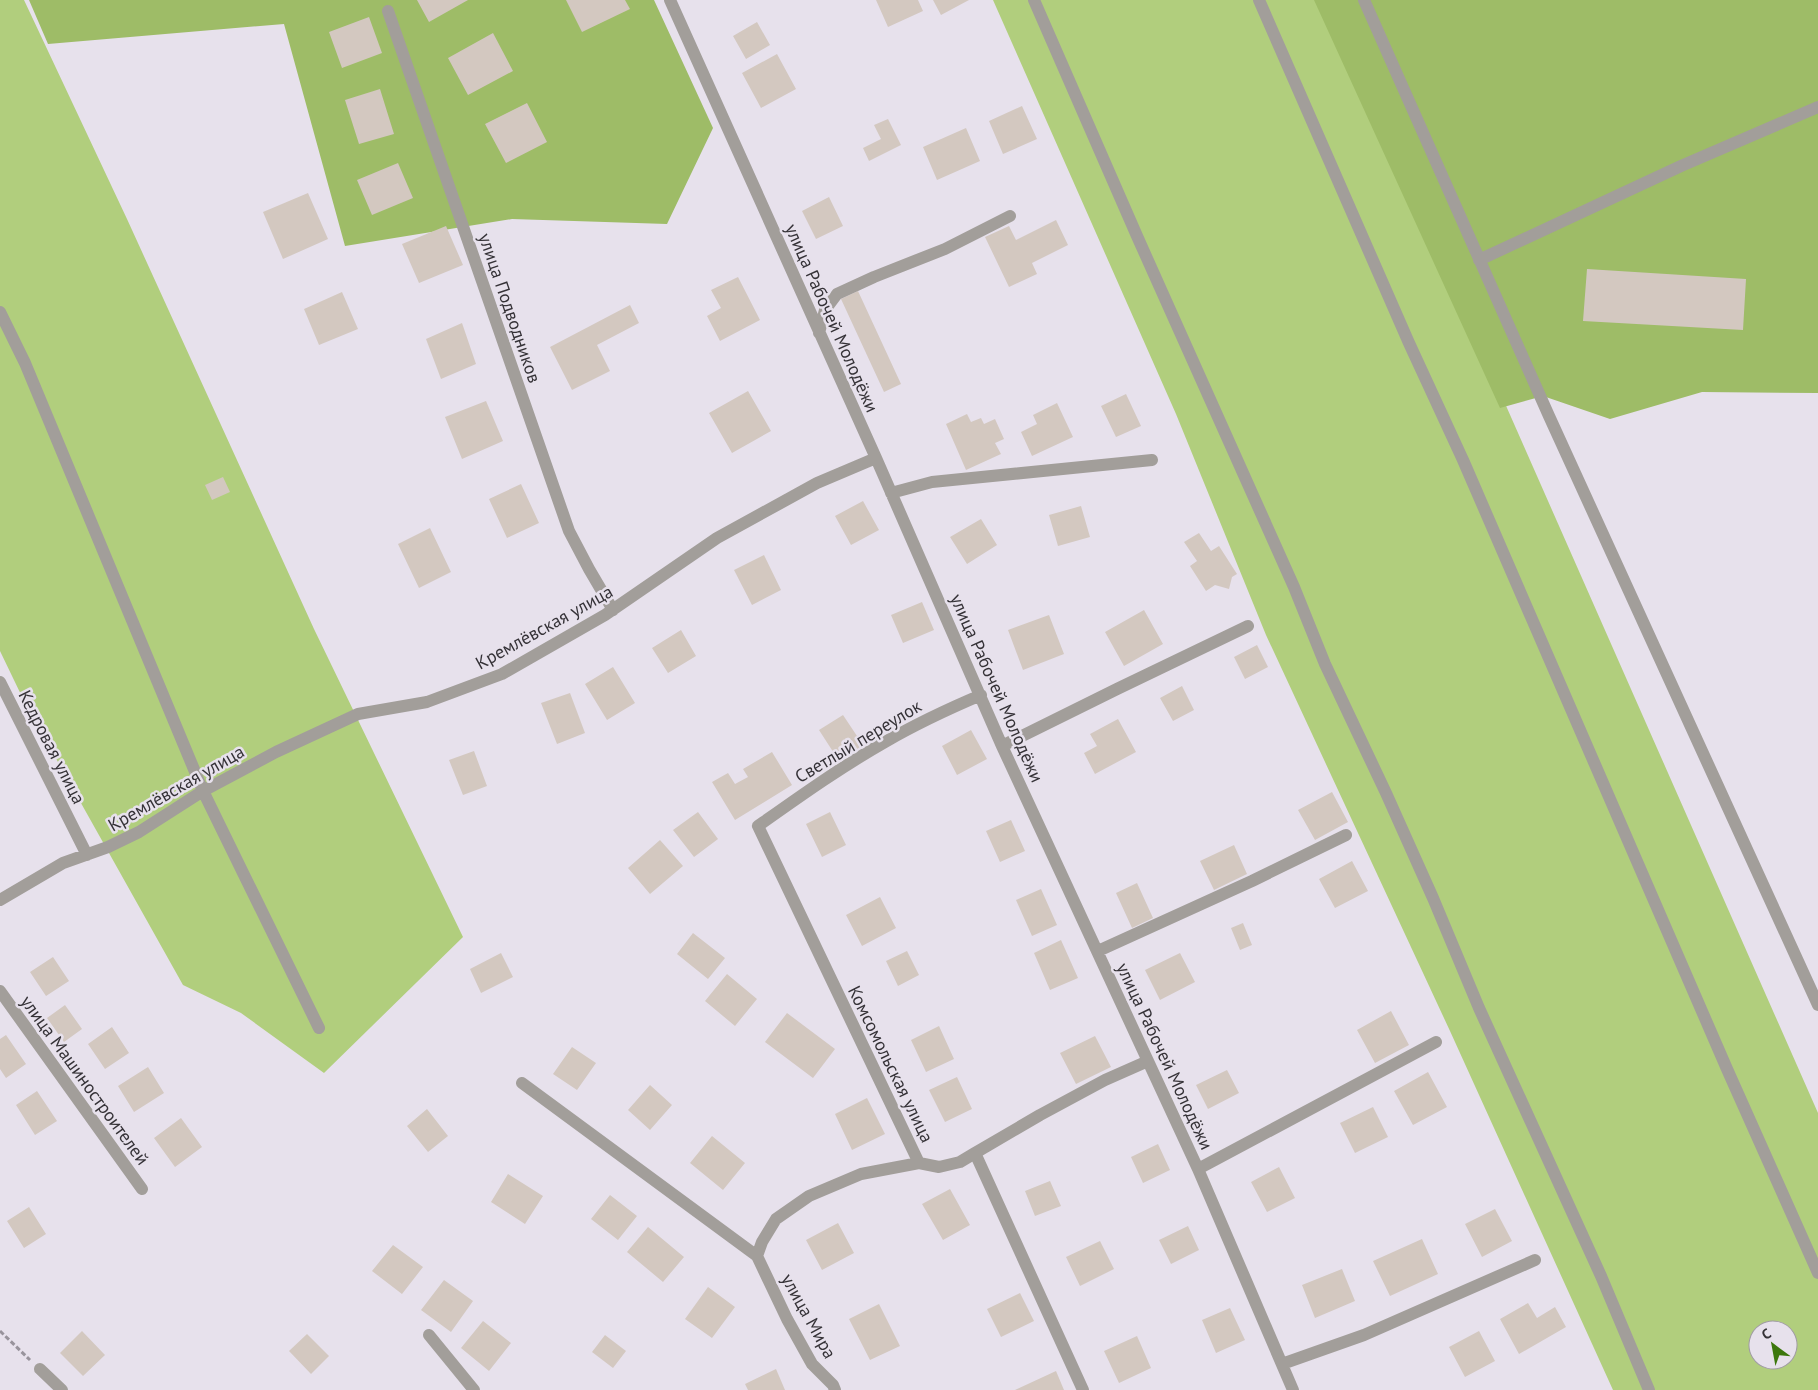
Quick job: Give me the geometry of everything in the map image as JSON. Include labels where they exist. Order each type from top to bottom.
[{"type":"street","name":"улица Рабочей Молодёжи","points":[[670,0],[876,458],[1002,746],[1198,1169],[1293,1390]]},
{"type":"street","points":[[1034,0],[1286,569],[1325,664],[1433,898],[1478,1008],[1601,1276],[1649,1390]]},
{"type":"street","points":[[1259,0],[1410,343],[1464,460],[1727,1070],[1818,1273]]},
{"type":"street","points":[[1364,0],[1549,416],[1818,1005]]},
{"type":"street","name":"улица Подводников","points":[[388,11],[569,531],[613,610]]},
{"type":"street","points":[[1479,260],[1682,166],[1817,111]]},
{"type":"street","points":[[819,333],[825,310],[837,294],[945,249],[1010,216]]},
{"type":"street","points":[[0,312],[24,363],[203,791],[319,1028]]},
{"type":"street","name":"Кремлёвская улица","points":[[0,900],[63,863],[139,832],[203,791],[276,752],[358,714],[427,702],[502,674],[613,610],[717,538],[816,483],[876,458]]},
{"type":"street","points":[[891,493],[932,482],[1152,460]]},
{"type":"street","points":[[1002,746],[1248,626]]},
{"type":"street","name":"Кедровая улица","points":[[0,682],[87,854]]},
{"type":"street","name":"Светлый переулок","points":[[758,826],[884,742],[939,713],[981,695]]},
{"type":"street","name":"Комсомольская улица","points":[[758,826],[919,1163],[939,1167],[960,1162],[1040,1115],[1105,1080],[1148,1061]]},
{"type":"street","points":[[1098,951],[1252,882],[1346,835]]},
{"type":"street","name":"улица Машиностроителей","points":[[0,991],[142,1189]]},
{"type":"street","points":[[1198,1169],[1436,1042]]},
{"type":"street","points":[[522,1083],[757,1256],[762,1242],[776,1219],[809,1196],[861,1174],[919,1163]]},
{"type":"street","points":[[975,1153],[1083,1390]]},
{"type":"street","name":"улица Мира","points":[[757,1256],[787,1320],[812,1364],[833,1385],[835,1390]]},
{"type":"street","points":[[1282,1364],[1364,1335],[1535,1260]]},
{"type":"street","points":[[429,1335],[474,1390]]},
{"type":"street","points":[[40,1369],[62,1390]]},
{"type":"path","points":[[0,1331],[40,1369]]},
{"type":"green space","points":[[0,0],[24,0],[127,219],[314,629],[463,937],[324,1073],[241,1013],[183,985],[26,705],[0,651]]},
{"type":"green space","points":[[29,0],[654,0],[713,128],[667,224],[512,219],[345,246],[284,24],[48,44]]},
{"type":"green space","points":[[993,0],[1327,0],[1818,1113],[1818,1390],[1613,1390],[1450,1031],[1266,635],[1176,414]]},
{"type":"green space","points":[[1314,0],[1818,0],[1818,393],[1702,392],[1610,419],[1543,396],[1500,408]]},
{"type":"building","points":[[417,0],[468,0],[429,22]]},
{"type":"building","points":[[566,0],[625,0],[630,9],[582,32]]},
{"type":"building","points":[[876,0],[918,0],[923,11],[888,27]]},
{"type":"building","points":[[933,0],[969,0],[941,15]]},
{"type":"building","points":[[369,17],[382,53],[342,68],[329,32]]},
{"type":"building","points":[[757,22],[770,45],[746,59],[733,36]]},
{"type":"building","points":[[493,33],[513,71],[468,95],[448,58]]},
{"type":"building","points":[[777,54],[796,89],[761,108],[742,73]]},
{"type":"building","points":[[380,89],[394,134],[359,144],[345,100]]},
{"type":"building","points":[[527,103],[547,142],[506,163],[485,124]]},
{"type":"building","points":[[1022,106],[1037,139],[1003,154],[989,121]]},
{"type":"building","points":[[888,119],[901,145],[869,161],[863,148],[881,139],[874,125]]},
{"type":"building","points":[[966,128],[980,161],[937,180],[923,147]]},
{"type":"building","points":[[398,163],[413,198],[372,215],[357,180]]},
{"type":"building","points":[[308,193],[328,239],[283,259],[263,212]]},
{"type":"building","points":[[829,197],[843,226],[816,239],[802,211]]},
{"type":"building","points":[[1056,220],[1068,245],[1032,263],[1037,274],[1009,287],[985,237],[1009,226],[1016,240]]},
{"type":"building","points":[[446,226],[463,265],[419,283],[402,244]]},
{"type":"building","points":[[1587,269],[1746,279],[1743,330],[1583,321]]},
{"type":"building","points":[[738,277],[760,320],[720,341],[707,316],[721,308],[711,290]]},
{"type":"building","points":[[858,291],[901,384],[884,392],[841,299]]},
{"type":"building","points":[[342,292],[358,329],[319,345],[304,309]]},
{"type":"building","points":[[630,305],[639,323],[597,345],[610,371],[572,390],[550,347]]},
{"type":"building","points":[[462,323],[476,364],[441,379],[426,339]]},
{"type":"building","points":[[748,391],[771,431],[732,453],[709,413]]},
{"type":"building","points":[[1126,394],[1141,426],[1116,437],[1101,406]]},
{"type":"building","points":[[486,401],[503,441],[462,459],[445,417]]},
{"type":"building","points":[[1057,403],[1073,437],[1032,456],[1021,432],[1037,424],[1033,415]]},
{"type":"building","points":[[967,414],[971,422],[981,418],[984,424],[995,419],[1004,439],[995,443],[1001,454],[966,470],[946,424]]},
{"type":"building","points":[[223,477],[230,492],[212,500],[205,485]]},
{"type":"building","points":[[521,484],[539,523],[507,538],[489,499]]},
{"type":"building","points":[[863,501],[879,530],[851,545],[835,516]]},
{"type":"building","points":[[1081,506],[1090,537],[1058,546],[1049,515]]},
{"type":"building","points":[[981,519],[997,545],[967,564],[950,537]]},
{"type":"building","points":[[430,528],[451,572],[419,588],[398,544]]},
{"type":"building","points":[[1199,533],[1211,551],[1219,546],[1237,574],[1232,577],[1229,589],[1215,585],[1206,591],[1190,566],[1197,561],[1184,542]]},
{"type":"building","points":[[764,555],[781,590],[752,605],[734,570]]},
{"type":"building","points":[[922,602],[934,630],[903,643],[891,615]]},
{"type":"building","points":[[1144,610],[1163,644],[1124,666],[1105,632]]},
{"type":"building","points":[[1049,615],[1064,654],[1023,670],[1008,630]]},
{"type":"building","points":[[681,630],[696,656],[668,673],[652,648]]},
{"type":"building","points":[[1257,645],[1268,667],[1245,679],[1234,657]]},
{"type":"building","points":[[613,667],[635,703],[607,720],[585,684]]},
{"type":"building","points":[[1182,686],[1194,710],[1173,721],[1160,698]]},
{"type":"building","points":[[570,693],[585,733],[557,744],[541,703]]},
{"type":"building","points":[[843,715],[863,745],[839,761],[819,730]]},
{"type":"building","points":[[1118,719],[1136,752],[1095,774],[1084,753],[1097,746],[1090,734]]},
{"type":"building","points":[[971,730],[987,759],[957,775],[942,746]]},
{"type":"building","points":[[474,751],[487,786],[463,795],[449,760]]},
{"type":"building","points":[[772,752],[792,785],[735,820],[712,782],[728,773],[735,784],[748,777],[743,769]]},
{"type":"building","points":[[1332,792],[1348,822],[1315,840],[1298,810]]},
{"type":"building","points":[[698,812],[718,839],[694,857],[673,830]]},
{"type":"building","points":[[830,812],[846,845],[822,857],[806,824]]},
{"type":"building","points":[[1011,820],[1025,851],[1000,862],[986,831]]},
{"type":"building","points":[[660,840],[683,866],[650,894],[628,868]]},
{"type":"building","points":[[1234,845],[1247,874],[1214,890],[1200,861]]},
{"type":"building","points":[[1352,861],[1368,891],[1335,908],[1319,879]]},
{"type":"building","points":[[1137,883],[1153,918],[1132,928],[1116,893]]},
{"type":"building","points":[[1041,889],[1057,925],[1032,936],[1016,900]]},
{"type":"building","points":[[880,897],[896,928],[862,946],[846,915]]},
{"type":"building","points":[[1243,923],[1252,945],[1240,950],[1231,928]]},
{"type":"building","points":[[693,933],[725,958],[708,979],[677,954]]},
{"type":"building","points":[[1061,940],[1078,978],[1050,990],[1034,953]]},
{"type":"building","points":[[907,951],[919,975],[898,986],[886,961]]},
{"type":"building","points":[[501,953],[513,977],[481,993],[470,969]]},
{"type":"building","points":[[1180,953],[1195,982],[1160,1000],[1145,970]]},
{"type":"building","points":[[53,957],[69,981],[46,996],[30,972]]},
{"type":"building","points":[[727,974],[757,999],[735,1026],[705,1001]]},
{"type":"building","points":[[65,1005],[82,1029],[64,1042],[47,1018]]},
{"type":"building","points":[[1391,1011],[1409,1045],[1375,1063],[1357,1030]]},
{"type":"building","points":[[787,1013],[835,1049],[813,1078],[765,1042]]},
{"type":"building","points":[[939,1026],[954,1059],[926,1072],[911,1040]]},
{"type":"building","points":[[112,1027],[129,1053],[105,1069],[88,1044]]},
{"type":"building","points":[[6,1035],[26,1064],[6,1078],[0,1069],[0,1039]]},
{"type":"building","points":[[1095,1036],[1111,1067],[1076,1084],[1060,1053]]},
{"type":"building","points":[[572,1047],[596,1063],[577,1090],[553,1074]]},
{"type":"building","points":[[148,1067],[164,1093],[134,1112],[118,1086]]},
{"type":"building","points":[[1227,1070],[1239,1093],[1208,1109],[1196,1085]]},
{"type":"building","points":[[1428,1072],[1447,1107],[1413,1125],[1394,1091]]},
{"type":"building","points":[[957,1077],[972,1109],[945,1122],[929,1090]]},
{"type":"building","points":[[650,1085],[672,1105],[650,1130],[628,1110]]},
{"type":"building","points":[[37,1091],[57,1121],[35,1135],[16,1105]]},
{"type":"building","points":[[867,1098],[885,1134],[852,1150],[835,1114]]},
{"type":"building","points":[[1373,1107],[1388,1137],[1355,1153],[1340,1123]]},
{"type":"building","points":[[427,1109],[448,1136],[428,1152],[407,1126]]},
{"type":"building","points":[[181,1118],[202,1147],[175,1167],[154,1138]]},
{"type":"building","points":[[712,1136],[745,1163],[723,1190],[690,1163]]},
{"type":"building","points":[[1158,1144],[1170,1170],[1143,1183],[1131,1157]]},
{"type":"building","points":[[1279,1167],[1295,1198],[1267,1212],[1251,1182]]},
{"type":"building","points":[[508,1174],[543,1196],[525,1224],[491,1202]]},
{"type":"building","points":[[1050,1181],[1061,1206],[1035,1216],[1025,1191]]},
{"type":"building","points":[[950,1189],[970,1225],[943,1240],[922,1204]]},
{"type":"building","points":[[610,1195],[637,1216],[618,1240],[591,1219]]},
{"type":"building","points":[[29,1207],[46,1234],[24,1248],[7,1221]]},
{"type":"building","points":[[1495,1209],[1512,1241],[1482,1257],[1465,1224]]},
{"type":"building","points":[[838,1223],[854,1253],[822,1270],[806,1240]]},
{"type":"building","points":[[1188,1226],[1199,1250],[1171,1264],[1159,1240]]},
{"type":"building","points":[[648,1227],[684,1257],[663,1282],[627,1252]]},
{"type":"building","points":[[1422,1239],[1438,1274],[1390,1296],[1373,1261]]},
{"type":"building","points":[[1100,1241],[1114,1269],[1080,1286],[1066,1257]]},
{"type":"building","points":[[393,1245],[423,1267],[402,1294],[372,1271]]},
{"type":"building","points":[[1342,1269],[1355,1301],[1315,1318],[1302,1285]]},
{"type":"building","points":[[444,1280],[473,1301],[451,1332],[421,1310]]},
{"type":"building","points":[[708,1287],[735,1307],[712,1338],[685,1319]]},
{"type":"building","points":[[1020,1293],[1034,1321],[1001,1337],[987,1309]]},
{"type":"building","points":[[1528,1303],[1537,1318],[1555,1307],[1566,1327],[1519,1354],[1500,1319]]},
{"type":"building","points":[[879,1304],[900,1346],[870,1360],[849,1319]]},
{"type":"building","points":[[1230,1308],[1245,1340],[1216,1353],[1202,1320]]},
{"type":"building","points":[[483,1321],[511,1343],[489,1371],[461,1348]]},
{"type":"building","points":[[82,1331],[105,1355],[83,1376],[60,1353]]},
{"type":"building","points":[[1479,1331],[1495,1361],[1465,1377],[1449,1347]]},
{"type":"building","points":[[307,1334],[329,1356],[311,1374],[289,1351]]},
{"type":"building","points":[[605,1335],[626,1351],[613,1368],[592,1352]]},
{"type":"building","points":[[1137,1336],[1151,1368],[1119,1383],[1104,1351]]},
{"type":"building","points":[[776,1369],[785,1390],[748,1390],[745,1384]]},
{"type":"building","points":[[1056,1371],[1064,1390],[1015,1390]]}]
